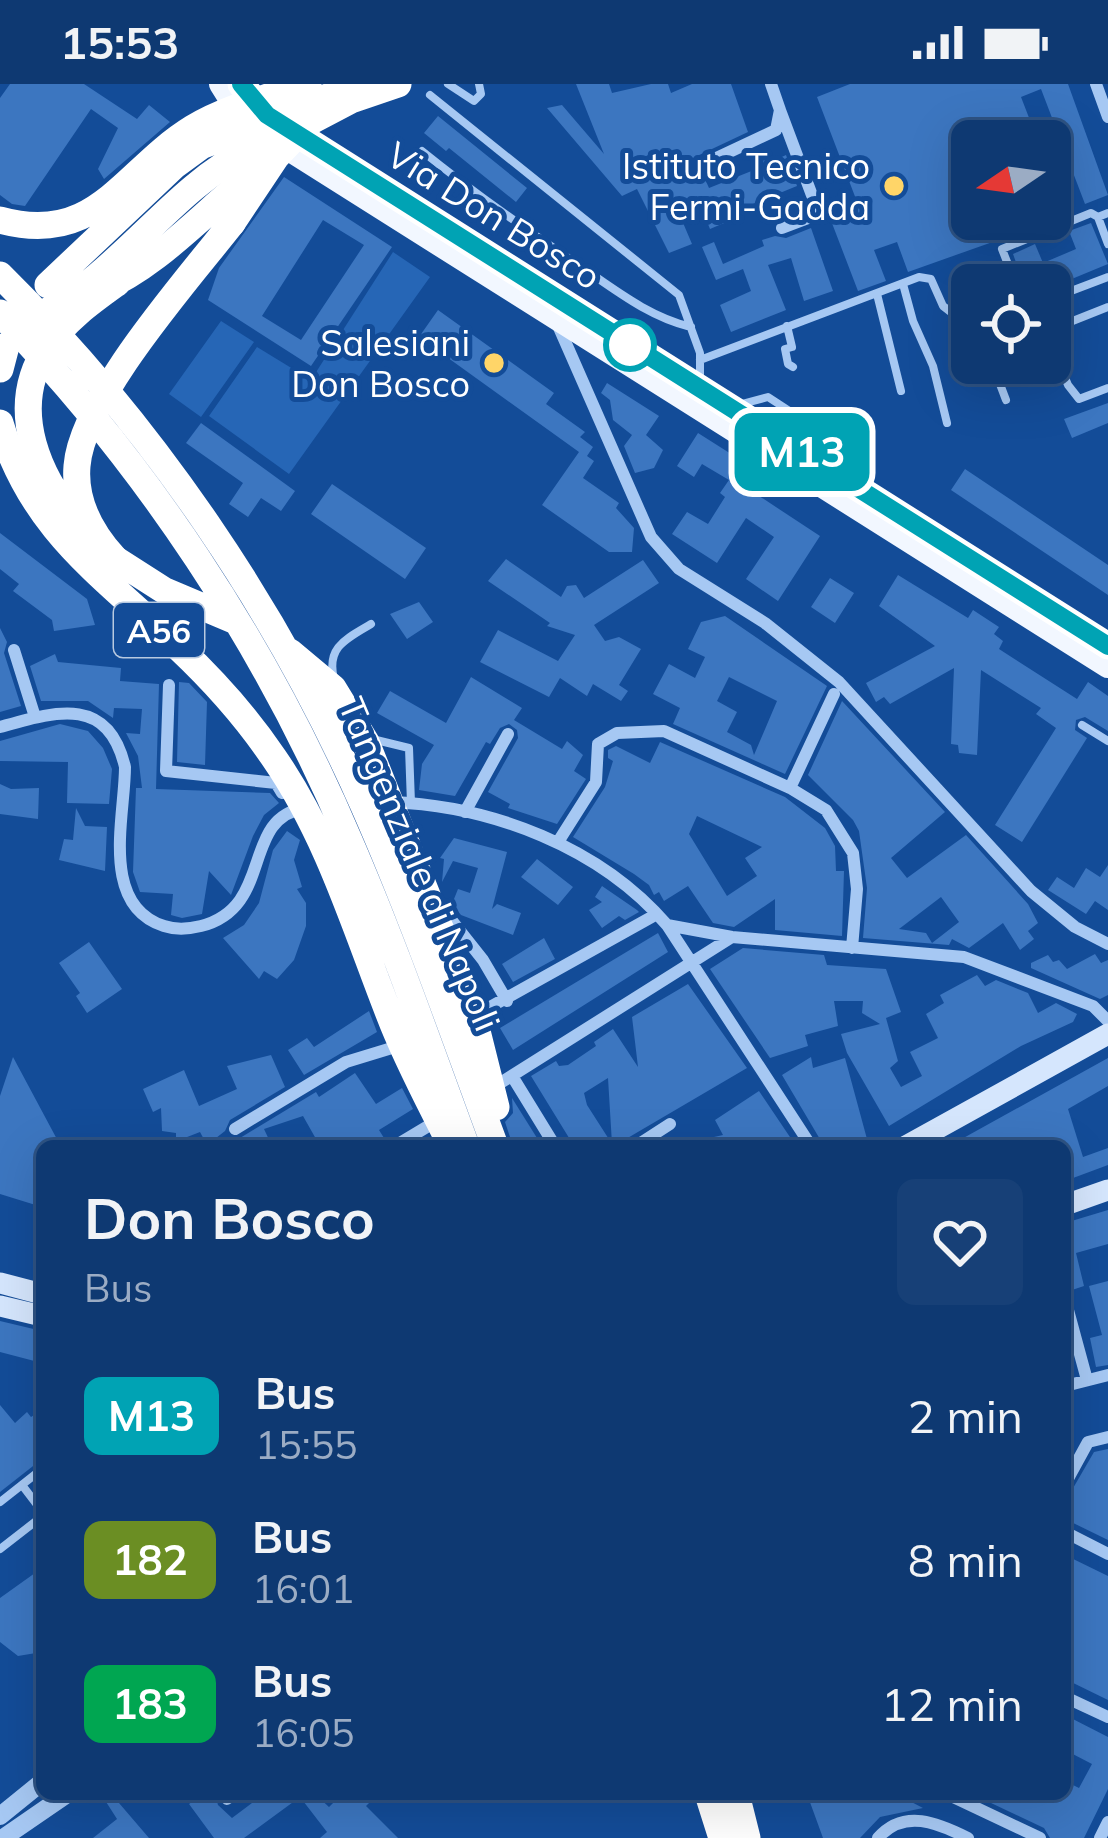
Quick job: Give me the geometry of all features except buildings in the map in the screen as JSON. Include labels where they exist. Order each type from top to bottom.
[{"type":"highway","points":[[0,220],[39,226],[82,218],[195,127],[308,84]]},
{"type":"highway","points":[[2,346],[175,165],[200,146],[361,84]]},
{"type":"highway","points":[[47,299],[120,256],[198,184],[262,143],[351,100],[398,84]]},
{"type":"highway","points":[[115,559],[91,526],[79,494],[77,465],[84,438],[118,374],[276,157],[310,121]]},
{"type":"highway","points":[[276,157],[154,260],[76,314],[45,349],[32,384],[31,442],[46,480],[75,520],[115,559],[165,591],[276,642],[322,676],[347,706],[408,843],[470,1003],[504,1140]]},
{"type":"highway","name":"Tangenziale di Napoli","points":[[0,275],[93,376],[186,495],[249,590],[311,698],[391,869],[493,1140]]},
{"type":"highway","points":[[47,299],[117,283]]},
{"type":"highway","name":"Tangenziale di Napoli","points":[[0,313],[118,449],[255,652],[348,837],[464,1140]]},
{"type":"highway","name":"A56","points":[[0,423],[21,476],[57,532],[94,574],[177,645],[225,695],[297,793],[408,1058],[448,1140]]},
{"type":"highway","points":[[710,1800],[722,1838]]},
{"type":"highway","points":[[738,1800],[747,1838]]},
{"type":"main road","points":[[220,84],[241,116],[262,122]]},
{"type":"main road","points":[[241,84],[262,122]]},
{"type":"main road","name":"Via Don Bosco","points":[[262,122],[554,316],[693,395],[730,407],[1108,646]]},
{"type":"main road","name":"Via Don Bosco","points":[[262,122],[1108,666]]},
{"type":"main road","points":[[917,1140],[1108,1034]]},
{"type":"main road","points":[[1071,1203],[1108,1190]]},
{"type":"main road","points":[[0,1283],[36,1292]]},
{"type":"main road","points":[[0,1306],[36,1315]]},
{"type":"street","points":[[771,84],[819,214],[782,228]]},
{"type":"street","points":[[1096,84],[1108,117]]},
{"type":"street","points":[[708,162],[768,136],[776,130],[780,110]]},
{"type":"street","points":[[554,316],[651,537],[680,569],[765,623],[839,682],[1031,891],[1075,927],[1108,944]]},
{"type":"street","points":[[14,650],[35,717]]},
{"type":"street","points":[[169,685],[166,772],[276,783],[292,810]]},
{"type":"street","points":[[790,788],[834,694]]},
{"type":"street","points":[[0,727],[74,712],[90,715],[113,737],[124,767],[121,869],[141,911],[170,928],[208,924],[236,909],[266,838],[278,819],[292,810],[411,803],[465,812],[558,842],[639,896],[662,919],[808,1140]]},
{"type":"street","points":[[558,842],[596,782],[598,744],[617,733],[664,731],[790,788],[826,810],[854,853],[857,889],[852,947]]},
{"type":"street","points":[[465,812],[508,734]]},
{"type":"street","points":[[384,802],[415,877],[459,928],[507,1001]]},
{"type":"street","points":[[236,1129],[346,1062],[395,1048],[507,1001],[662,919],[732,937],[964,956],[1093,1006],[1108,1021]]},
{"type":"street","points":[[405,1140],[732,937]]},
{"type":"street","points":[[512,1076],[551,1140]]},
{"type":"street","points":[[645,1140],[670,1124]]},
{"type":"street","points":[[1071,1321],[1087,1380]]},
{"type":"street","points":[[1071,1384],[1108,1375]]},
{"type":"street","points":[[1071,1473],[1088,1442],[1108,1437]]},
{"type":"street","points":[[1071,1535],[1108,1554]]},
{"type":"street","points":[[1071,1700],[1108,1718]]},
{"type":"street","points":[[3,1838],[12,1815],[36,1789]]},
{"type":"street","points":[[12,1815],[51,1800]]},
{"type":"street","points":[[960,1800],[1040,1838]]},
{"type":"street","points":[[878,1838],[891,1826],[922,1819],[968,1838]]},
{"type":"street","points":[[1100,1838],[1108,1822]]},
{"type":"lane","points":[[448,84],[475,101],[481,94],[479,84]]},
{"type":"lane","points":[[430,95],[680,295],[700,360],[693,395]]},
{"type":"lane","points":[[422,151],[489,204],[634,303],[664,320],[692,327]]},
{"type":"lane","points":[[1008,264],[1002,249],[1091,213],[1103,215],[1108,244]]},
{"type":"lane","points":[[1071,291],[1108,277]]},
{"type":"lane","points":[[700,360],[920,278],[931,279],[943,306],[951,312]]},
{"type":"lane","points":[[903,284],[933,366],[946,423]]},
{"type":"lane","points":[[877,294],[901,391]]},
{"type":"lane","points":[[1071,322],[1108,308]]},
{"type":"lane","points":[[787,326],[792,347],[785,349],[788,364],[794,368]]},
{"type":"lane","points":[[1000,384],[1006,400]]},
{"type":"lane","points":[[1067,384],[1079,399],[1108,388]]},
{"type":"lane","points":[[371,624],[338,645],[331,656],[331,669],[353,728],[377,743],[409,748],[411,803]]},
{"type":"lane","points":[[1082,724],[1108,741]]},
{"type":"lane","points":[[0,1502],[36,1473]]},
{"type":"lane","points":[[22,1485],[36,1503]]},
{"type":"lane","points":[[0,1549],[36,1521]]},
{"type":"shaded area","points":[[393,252],[430,277],[289,474],[209,416],[257,347],[311,380]]},
{"type":"shaded area","points":[[221,321],[254,342],[201,417],[169,394]]},
{"type":"bus line","name":"M13","points":[[241,84],[267,115],[1108,646]]},
{"type":"place","name":"Istituto Tecnico Fermi-Gadda","points":[[894,186]]},
{"type":"place","name":"Salesiani Don Bosco","points":[[494,363]]}]
